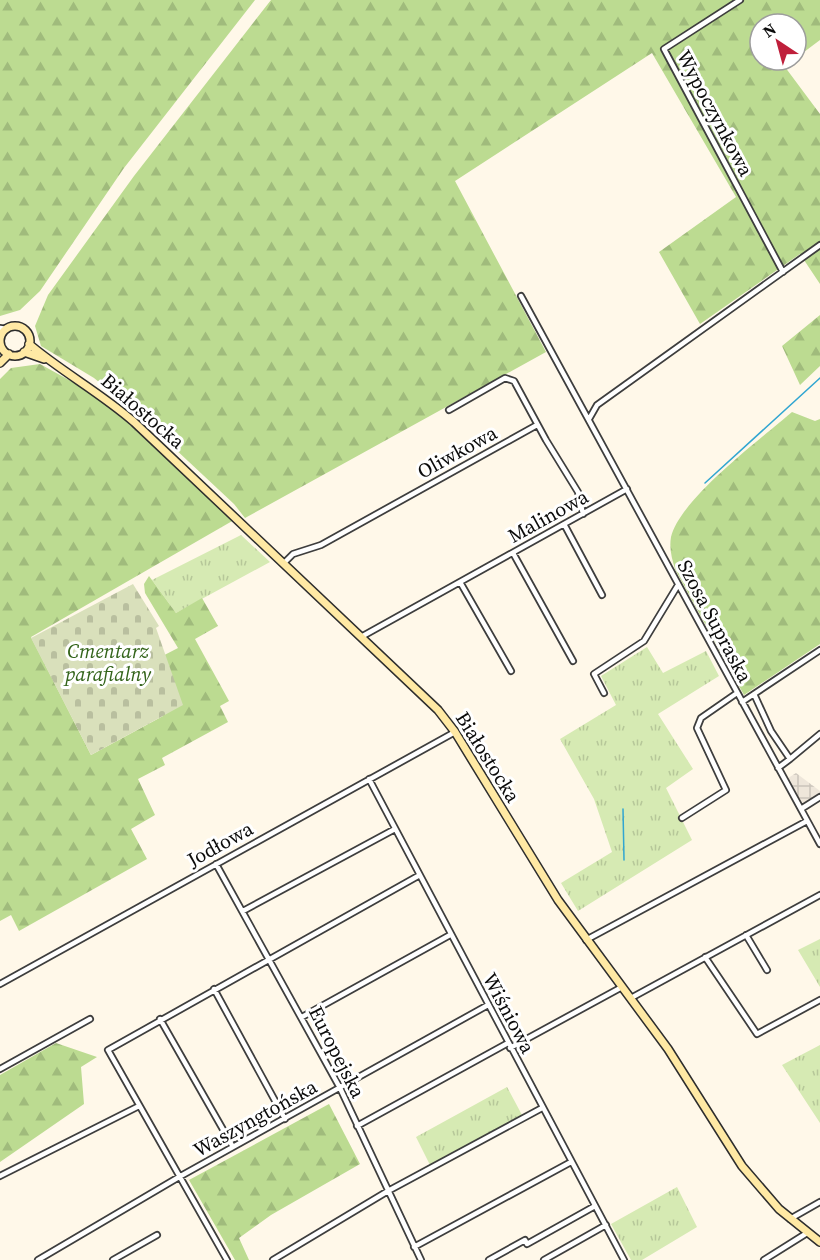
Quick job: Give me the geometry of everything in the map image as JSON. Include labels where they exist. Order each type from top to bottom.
[{"type":"street","name":"Wypoczynkowa","points":[[740,0],[664,49],[783,272]]},
{"type":"street","points":[[589,419],[597,405],[820,245]]},
{"type":"street","points":[[521,296],[558,368],[627,489]]},
{"type":"street","points":[[15,326],[24,330],[29,344],[24,352],[17,355],[1,351],[0,338],[3,328],[15,326]]},
{"type":"street","name":"Białostocka","points":[[29,344],[47,360],[108,399],[438,710],[455,732],[535,863],[586,940],[668,1048],[742,1166],[790,1219],[820,1242]]},
{"type":"street","name":"Białostocka","points":[[24,352],[47,360]]},
{"type":"street","points":[[0,363],[9,354]]},
{"type":"street","name":"Oliwkowa","points":[[284,563],[293,554],[321,545],[537,425],[514,381],[505,378],[449,410]]},
{"type":"street","points":[[537,425],[578,492],[583,514]]},
{"type":"street","name":"Malinowa","points":[[361,637],[627,489]]},
{"type":"street","name":"Szosa Supraska","points":[[627,489],[820,844]]},
{"type":"street","points":[[564,524],[602,595]]},
{"type":"street","points":[[513,553],[573,661]]},
{"type":"street","points":[[460,582],[511,671]]},
{"type":"street","points":[[604,693],[594,674],[644,641],[678,585]]},
{"type":"street","points":[[742,702],[820,650]]},
{"type":"street","points":[[682,818],[726,790],[726,784],[697,728],[701,718],[737,693]]},
{"type":"street","points":[[754,694],[771,731],[790,759]]},
{"type":"street","name":"Jodłowa","points":[[0,984],[455,732]]},
{"type":"street","points":[[778,768],[820,734]]},
{"type":"street","name":"Wiśniowa","points":[[369,779],[418,876],[624,1260]]},
{"type":"street","points":[[801,809],[820,797]]},
{"type":"street","points":[[586,940],[807,820]]},
{"type":"street","points":[[243,911],[395,829]]},
{"type":"street","name":"Europejska","points":[[216,864],[340,1088],[421,1260]]},
{"type":"street","points":[[226,1260],[108,1050],[160,1018],[418,876]]},
{"type":"street","points":[[631,998],[820,894]]},
{"type":"street","points":[[302,1017],[450,935]]},
{"type":"street","points":[[746,935],[767,970]]},
{"type":"street","points":[[705,957],[757,1034],[820,1000]]},
{"type":"street","points":[[357,1126],[622,987]]},
{"type":"street","points":[[214,988],[285,1119]]},
{"type":"street","name":"Waszyngtońska","points":[[38,1260],[178,1177],[488,1005]]},
{"type":"street","points":[[160,1018],[233,1147]]},
{"type":"street","points":[[0,1069],[90,1019]]},
{"type":"street","points":[[0,1176],[139,1106]]},
{"type":"street","points":[[273,1260],[388,1191],[542,1108]]},
{"type":"street","points":[[414,1247],[571,1162]]},
{"type":"street","points":[[790,1219],[820,1202]]},
{"type":"street","points":[[489,1260],[525,1240],[527,1244],[595,1206]]},
{"type":"street","points":[[544,1260],[606,1226]]},
{"type":"street","points":[[764,1260],[807,1233]]},
{"type":"street","points":[[113,1260],[158,1235]]},
{"type":"green space","points":[[0,0],[255,0],[124,168],[40,291],[20,310],[0,316]]},
{"type":"green space","points":[[271,0],[820,0],[820,40],[808,49],[808,12],[748,12],[748,72],[789,72],[820,114],[820,284],[800,254],[700,324],[659,252],[736,197],[652,53],[455,181],[546,352],[245,518],[234,504],[142,418],[147,411],[143,408],[137,413],[94,378],[41,346],[35,326],[48,295],[134,176]]},
{"type":"green space","points":[[820,315],[820,366],[800,385],[782,346]]},
{"type":"green space","points":[[40,364],[87,390],[127,422],[234,520],[31,637],[91,755],[163,716],[145,665],[178,648],[145,593],[144,584],[149,576],[176,613],[202,598],[218,626],[195,639],[229,701],[220,706],[228,722],[162,758],[165,765],[138,779],[155,815],[131,829],[147,859],[19,931],[11,915],[0,921],[0,379],[11,368]]},
{"type":"green space","points":[[792,412],[815,421],[820,419],[820,644],[744,695],[675,569],[671,537],[689,505],[705,488],[742,453]]},
{"type":"green space","points":[[241,535],[270,562],[176,613],[152,580]]},
{"type":"green space","name":"Cmentarz parafialny","points":[[133,584],[159,626],[156,628],[183,705],[91,755],[31,638]]},
{"type":"green space","points":[[647,647],[663,673],[706,651],[719,676],[658,714],[693,769],[666,788],[692,840],[578,911],[561,883],[612,852],[594,799],[560,739],[616,705],[601,676]]},
{"type":"green space","points":[[820,939],[820,987],[798,950]]},
{"type":"green space","points":[[56,1043],[97,1057],[81,1067],[84,1104],[0,1162],[0,1075]]},
{"type":"green space","points":[[820,1045],[820,1123],[782,1065]]},
{"type":"green space","points":[[507,1087],[522,1115],[430,1165],[416,1137]]},
{"type":"green space","points":[[329,1104],[360,1164],[271,1215],[239,1238],[249,1260],[235,1260],[189,1180]]},
{"type":"green space","points":[[677,1187],[697,1227],[642,1260],[631,1260],[611,1224]]},
{"type":"shaded area","points":[[796,773],[820,791],[820,797],[801,809],[785,780]]},
{"type":"waterway","points":[[705,483],[820,378]]},
{"type":"waterway","points":[[623,809],[624,860]]}]
